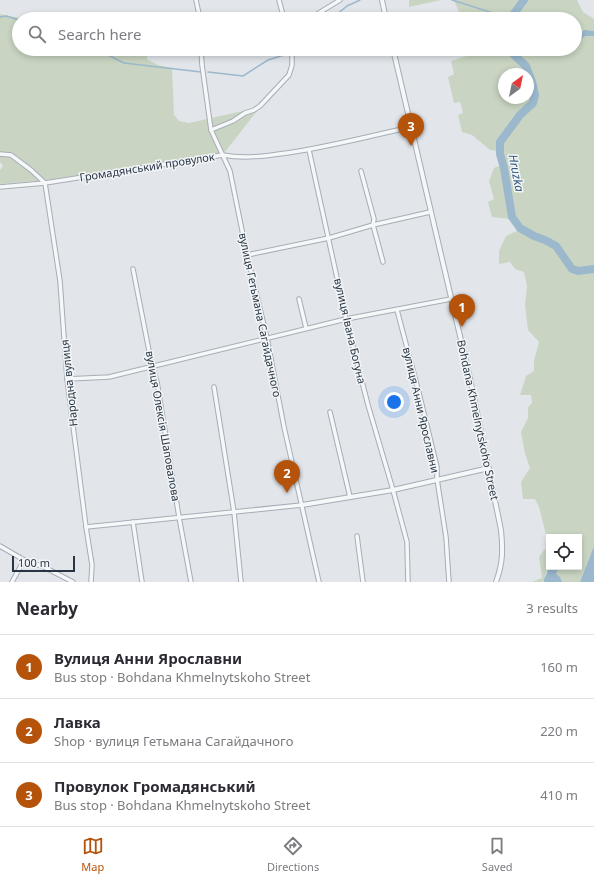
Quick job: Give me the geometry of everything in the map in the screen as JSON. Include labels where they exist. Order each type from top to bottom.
[{"type":"street","points":[[196,0],[199,12]]},
{"type":"street","points":[[279,0],[282,12]]},
{"type":"street","points":[[320,12],[340,0]]},
{"type":"street","points":[[382,0],[385,12]]},
{"type":"street","name":"вулиця Гетьмана Сагайдачного","points":[[201,56],[211,130],[230,171],[284,427],[319,582]]},
{"type":"street","points":[[211,130],[233,121],[260,106],[289,75],[292,65],[292,56]]},
{"type":"street","name":"Bohdana Khmelnytskoho Street","points":[[395,56],[450,300],[471,383],[501,530],[503,550],[502,565],[496,582]]},
{"type":"street","name":"Громадянський провулок","points":[[0,187],[45,183],[223,156],[266,156],[309,150],[411,127]]},
{"type":"street","name":"вулиця Івана Богуна","points":[[309,150],[346,319],[368,405],[407,542],[408,582]]},
{"type":"street","points":[[0,154],[11,155],[45,183]]},
{"type":"street","points":[[362,171],[374,219],[373,225],[384,262]]},
{"type":"street","name":"Народна вулиця","points":[[45,183],[60,281],[67,379],[92,565],[91,582]]},
{"type":"street","points":[[247,255],[329,238],[373,225],[430,212]]},
{"type":"street","name":"вулиця Олексія Шаповалова","points":[[133,269],[150,349],[152,366],[157,382],[191,582]]},
{"type":"street","points":[[299,299],[306,328]]},
{"type":"street","points":[[67,379],[109,377],[306,328],[450,300]]},
{"type":"street","name":"вулиця Анни Ярославни","points":[[397,310],[437,467],[437,479],[446,537],[449,582]]},
{"type":"street","points":[[214,387],[234,512],[240,582]]},
{"type":"street","points":[[330,412],[350,497]]},
{"type":"street","points":[[86,527],[234,512],[350,497],[393,490],[489,468]]},
{"type":"street","points":[[133,522],[142,582]]},
{"type":"street","points":[[357,536],[363,582]]},
{"type":"street","points":[[0,546],[24,560],[44,567],[73,582]]},
{"type":"street","points":[[12,582],[24,560]]},
{"type":"green space","points":[[409,0],[441,0],[409,7]]},
{"type":"green space","points":[[454,0],[577,0],[583,12],[594,19],[594,546],[580,582],[562,582],[560,577],[556,574],[558,570],[582,570],[582,534],[546,534],[539,507],[535,499],[523,499],[521,482],[530,468],[525,454],[521,432],[528,418],[528,407],[532,403],[531,395],[520,395],[526,376],[534,371],[534,361],[539,342],[528,330],[525,306],[527,286],[524,272],[515,269],[510,262],[499,264],[499,251],[506,236],[519,230],[511,219],[492,217],[488,202],[494,199],[489,181],[494,168],[501,165],[498,151],[490,150],[472,135],[462,132],[458,115],[463,113],[460,102],[454,103],[448,77],[454,74],[451,61],[466,56],[582,56],[582,12],[459,12]]},
{"type":"green space","points":[[0,14],[12,16],[12,56],[147,56],[147,59],[158,65],[172,68],[174,115],[179,121],[189,123],[260,107],[225,152],[47,180],[0,184],[0,170],[3,166],[0,162]]},
{"type":"green space","points":[[546,549],[546,570],[544,582],[532,582],[542,578],[539,557]]},
{"type":"water","points":[[584,30],[594,31],[594,36],[585,36],[582,38],[582,32]]},
{"type":"water","points":[[594,546],[594,582],[580,582]]},
{"type":"water","points":[[547,570],[558,570],[556,574],[560,577],[562,582],[544,582]]},
{"type":"waterway","points":[[340,12],[347,6],[360,0]]},
{"type":"waterway","points":[[452,0],[490,12]]},
{"type":"waterway","name":"Hruzka","points":[[515,12],[524,0]]},
{"type":"waterway","points":[[0,17],[6,16],[12,18]]},
{"type":"waterway","points":[[110,56],[124,63],[201,72]]},
{"type":"waterway","points":[[208,72],[243,76],[268,60],[281,56]]},
{"type":"waterway","name":"Hruzka","points":[[515,56],[526,66],[535,95],[533,103],[520,115],[500,142],[500,154],[504,168],[512,217],[520,228],[556,246],[572,269],[578,271],[594,269]]},
{"type":"place","name":"Провулок Громадянський","points":[[411,146]]},
{"type":"place","name":"Вулиця Анни Ярославни","points":[[462,327]]},
{"type":"place","name":"Лавка","points":[[287,493]]}]
